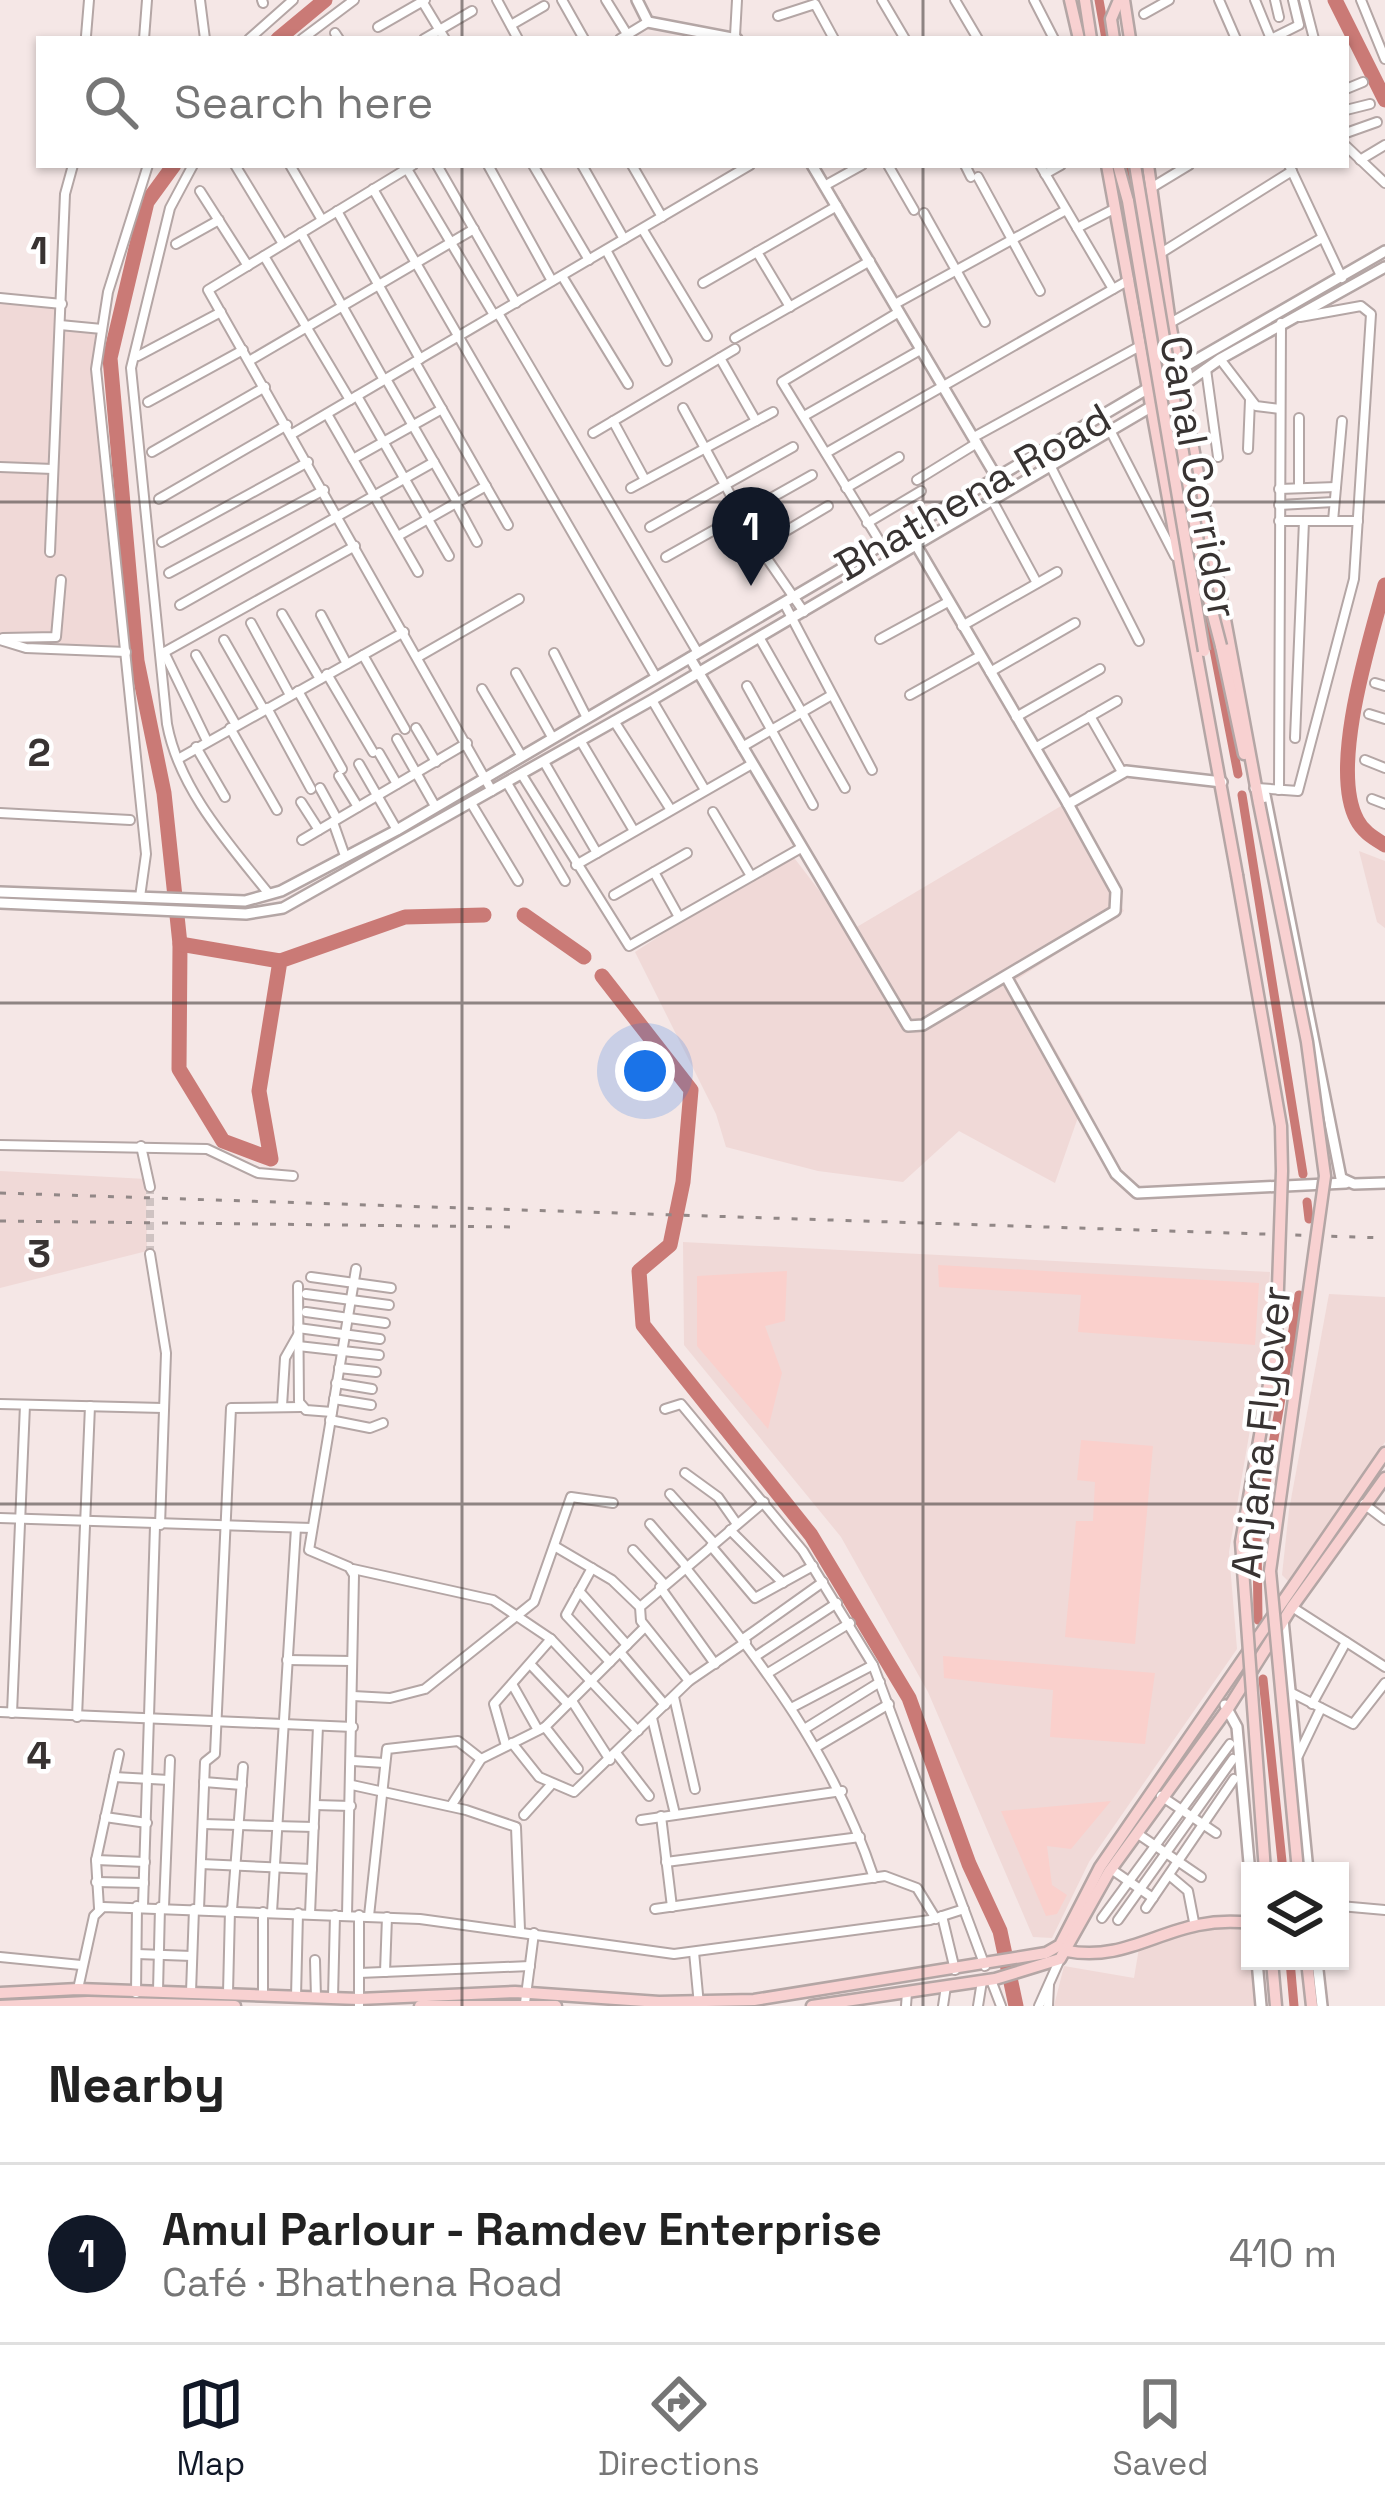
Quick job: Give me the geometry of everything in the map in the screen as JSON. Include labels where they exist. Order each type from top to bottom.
[{"type":"main road","points":[[1114,36],[1111,19],[1122,0]]},
{"type":"main road","points":[[1122,0],[1129,36]]},
{"type":"main road","points":[[1078,36],[1071,4],[1086,6],[1090,36]]},
{"type":"main road","points":[[1108,168],[1221,776]]},
{"type":"main road","points":[[1119,168],[1204,651],[1221,776]]},
{"type":"main road","points":[[1136,168],[1205,584],[1238,741],[1252,770]]},
{"type":"main road","name":"Canal Corridor","points":[[1148,168],[1170,323],[1255,788]]},
{"type":"main road","name":"Anjana Flyover","points":[[1221,776],[1281,1126],[1276,1345],[1241,1543],[1264,1862]]},
{"type":"main road","name":"Anjana Flyover","points":[[1255,788],[1307,1042],[1325,1176],[1270,1571],[1297,1862]]},
{"type":"main road","points":[[1056,1954],[1100,1867],[1229,1707],[1283,1622],[1287,1603],[1385,1453]]},
{"type":"main road","points":[[812,2006],[873,2002],[989,1980],[1056,1954],[1138,1834],[1217,1700],[1385,1478]]},
{"type":"main road","points":[[0,1993],[78,1989],[136,2000],[158,1991],[189,2000],[228,1994],[359,2002],[526,1998],[699,2004],[754,2000],[1056,1954],[1104,1955],[1194,1922],[1241,1923]]},
{"type":"main road","points":[[1274,1970],[1276,2006]]},
{"type":"main road","points":[[1308,1970],[1312,2006]]},
{"type":"main road","points":[[420,2006],[511,2004],[526,1998],[556,2006]]},
{"type":"main road","points":[[0,2006],[189,2000],[235,2006]]},
{"type":"street","points":[[86,36],[89,0]]},
{"type":"street","points":[[144,36],[147,0]]},
{"type":"street","points":[[200,0],[205,36]]},
{"type":"street","points":[[253,36],[292,0]]},
{"type":"street","points":[[306,36],[354,0]]},
{"type":"street","points":[[378,27],[423,0],[442,34],[472,11]]},
{"type":"street","points":[[496,0],[516,36]]},
{"type":"street","points":[[562,0],[582,36]]},
{"type":"street","points":[[606,0],[624,36]]},
{"type":"street","points":[[637,0],[648,22]]},
{"type":"street","points":[[736,36],[737,0]]},
{"type":"street","points":[[882,0],[903,36]]},
{"type":"street","points":[[955,0],[976,36]]},
{"type":"street","points":[[1034,0],[1052,36]]},
{"type":"street","points":[[1144,14],[1169,0]]},
{"type":"street","points":[[1220,0],[1235,36]]},
{"type":"street","points":[[1255,0],[1270,36]]},
{"type":"street","points":[[1275,0],[1279,17]]},
{"type":"street","points":[[1278,36],[1298,27],[1293,0]]},
{"type":"street","points":[[1304,0],[1313,36]]},
{"type":"street","points":[[1361,0],[1385,59]]},
{"type":"street","points":[[778,16],[815,4],[832,36]]},
{"type":"street","points":[[511,25],[544,6]]},
{"type":"street","points":[[626,36],[648,22],[711,36]]},
{"type":"street","points":[[1374,34],[1385,29]]},
{"type":"street","points":[[1349,88],[1363,82]]},
{"type":"street","points":[[1349,109],[1370,104]]},
{"type":"street","points":[[1349,132],[1377,122]]},
{"type":"street","points":[[1360,160],[1385,145]]},
{"type":"street","points":[[1349,149],[1385,183]]},
{"type":"street","points":[[50,552],[65,194],[72,168]]},
{"type":"street","points":[[144,897],[146,854],[96,382],[102,329],[147,168]]},
{"type":"street","points":[[192,168],[170,208],[131,368],[166,724],[178,759],[215,826],[270,896]]},
{"type":"street","points":[[238,168],[283,244]]},
{"type":"street","points":[[292,168],[322,220]]},
{"type":"street","points":[[408,168],[208,290],[492,791]]},
{"type":"street","points":[[411,168],[742,747],[908,1026],[923,1025],[1007,978],[1117,906],[1116,890],[908,531]]},
{"type":"street","points":[[439,168],[515,303]]},
{"type":"street","points":[[490,168],[628,384]]},
{"type":"street","points":[[535,168],[589,260]]},
{"type":"street","points":[[584,168],[624,239]]},
{"type":"street","points":[[634,168],[662,217]]},
{"type":"street","points":[[159,499],[327,414],[745,168]]},
{"type":"street","points":[[814,168],[997,478]]},
{"type":"street","points":[[826,185],[857,168]]},
{"type":"street","points":[[890,168],[985,322]]},
{"type":"street","points":[[968,168],[1040,291]]},
{"type":"street","points":[[1151,188],[1184,168]]},
{"type":"street","points":[[1161,254],[1291,168],[1348,287]]},
{"type":"street","points":[[1042,169],[1113,289]]},
{"type":"street","points":[[373,189],[656,677]]},
{"type":"street","points":[[200,191],[248,266]]},
{"type":"street","points":[[703,283],[838,205]]},
{"type":"street","points":[[1077,228],[1116,209]]},
{"type":"street","points":[[881,545],[784,377],[957,270],[1066,210]]},
{"type":"street","points":[[337,211],[508,525]]},
{"type":"street","points":[[176,244],[219,220]]},
{"type":"street","points":[[642,229],[707,336]]},
{"type":"street","points":[[249,361],[474,230]]},
{"type":"street","points":[[301,233],[477,542]]},
{"type":"street","points":[[1170,323],[1322,238]]},
{"type":"street","points":[[606,250],[667,361]]},
{"type":"street","name":"Bhathena Road","points":[[0,892],[245,901],[270,896],[397,830],[1340,273],[1385,251]]},
{"type":"street","points":[[757,252],[790,307]]},
{"type":"street","points":[[264,256],[383,442],[448,556]]},
{"type":"street","points":[[592,433],[870,261]]},
{"type":"street","name":"Bhathena Road","points":[[0,903],[246,914],[284,908],[1052,469],[1220,359],[1385,267]]},
{"type":"street","points":[[826,453],[1129,280]]},
{"type":"street","points":[[0,298],[62,304]]},
{"type":"street","points":[[1255,788],[1298,791],[1352,588],[1372,314],[1361,306],[1287,321]]},
{"type":"street","points":[[1279,790],[1280,409],[1287,321],[1280,310]]},
{"type":"street","points":[[138,356],[221,312]]},
{"type":"street","points":[[61,326],[102,329]]},
{"type":"street","points":[[917,480],[976,440],[1140,346]]},
{"type":"street","points":[[804,416],[922,349]]},
{"type":"street","points":[[148,403],[243,350]]},
{"type":"street","points":[[720,358],[756,421]]},
{"type":"street","points":[[1220,359],[1250,400],[1259,407],[1280,409]]},
{"type":"street","points":[[1206,369],[1218,457]]},
{"type":"street","points":[[152,452],[265,388]]},
{"type":"street","points":[[1248,449],[1250,400]]},
{"type":"street","points":[[683,407],[799,615],[830,695],[872,770]]},
{"type":"street","points":[[353,459],[442,409]]},
{"type":"street","points":[[631,488],[773,412]]},
{"type":"street","points":[[327,414],[418,572]]},
{"type":"street","points":[[1299,418],[1299,488]]},
{"type":"street","points":[[613,421],[645,480]]},
{"type":"street","points":[[1333,521],[1342,421]]},
{"type":"street","points":[[1111,432],[1181,568]]},
{"type":"street","points":[[650,527],[793,447]]},
{"type":"street","points":[[847,488],[899,458]]},
{"type":"street","points":[[162,542],[308,461]]},
{"type":"street","points":[[179,605],[434,462]]},
{"type":"street","points":[[0,467],[53,469]]},
{"type":"street","points":[[1052,469],[1139,641]]},
{"type":"street","points":[[666,557],[812,475]]},
{"type":"street","points":[[984,485],[1037,584]]},
{"type":"street","points":[[398,536],[486,486]]},
{"type":"street","points":[[1280,488],[1336,487]]},
{"type":"street","points":[[169,573],[324,490]]},
{"type":"street","points":[[867,523],[921,491]]},
{"type":"street","points":[[1279,505],[1334,502]]},
{"type":"street","points":[[759,547],[828,506]]},
{"type":"street","points":[[1279,521],[1358,521]]},
{"type":"street","points":[[1295,738],[1304,521]]},
{"type":"street","points":[[162,653],[355,546]]},
{"type":"street","points":[[962,626],[1057,572]]},
{"type":"street","points":[[0,639],[56,637],[61,580]]},
{"type":"street","points":[[418,657],[519,599]]},
{"type":"street","points":[[880,639],[948,602]]},
{"type":"street","points":[[282,614],[397,784]]},
{"type":"street","points":[[321,615],[347,664]]},
{"type":"street","points":[[251,623],[358,807]]},
{"type":"street","points":[[989,672],[1075,623]]},
{"type":"street","points":[[178,759],[404,632]]},
{"type":"street","points":[[759,637],[845,788]]},
{"type":"street","points":[[0,639],[26,648],[126,652]]},
{"type":"street","points":[[224,640],[335,821],[345,856]]},
{"type":"street","points":[[162,653],[207,741]]},
{"type":"street","points":[[554,653],[586,716]]},
{"type":"street","points":[[196,655],[277,810]]},
{"type":"street","points":[[363,655],[436,761]]},
{"type":"street","points":[[910,695],[980,656]]},
{"type":"street","points":[[1016,717],[1100,669]]},
{"type":"street","points":[[516,673],[552,737]]},
{"type":"street","points":[[747,686],[814,805]]},
{"type":"street","points":[[482,688],[520,755]]},
{"type":"street","points":[[742,747],[830,695]]},
{"type":"street","points":[[652,700],[705,790]]},
{"type":"street","points":[[1034,749],[1117,701]]},
{"type":"street","points":[[1369,714],[1385,719]]},
{"type":"street","points":[[1090,716],[1122,772]]},
{"type":"street","points":[[614,721],[670,810]]},
{"type":"street","points":[[397,739],[435,806]]},
{"type":"street","points":[[580,740],[634,830]]},
{"type":"street","points":[[302,840],[467,743]]},
{"type":"street","points":[[196,747],[225,797]]},
{"type":"street","points":[[1365,760],[1385,768]]},
{"type":"street","points":[[544,763],[597,853]]},
{"type":"street","points":[[358,764],[397,830]]},
{"type":"street","points":[[576,865],[752,764]]},
{"type":"street","points":[[1068,804],[1122,772],[1221,776]]},
{"type":"street","points":[[522,775],[627,945],[801,848]]},
{"type":"street","points":[[507,783],[565,881]]},
{"type":"street","points":[[1255,788],[1265,795],[1340,1172],[1346,1183]]},
{"type":"street","points":[[1372,799],[1385,803]]},
{"type":"street","points":[[301,802],[319,830]]},
{"type":"street","points":[[471,803],[518,881]]},
{"type":"street","points":[[713,812],[751,876]]},
{"type":"street","points":[[0,813],[130,820]]},
{"type":"street","points":[[614,895],[687,853]]},
{"type":"street","points":[[654,872],[679,917]]},
{"type":"street","points":[[1007,978],[1116,1174],[1136,1192],[1385,1183]]},
{"type":"street","points":[[0,1145],[206,1149],[258,1173],[293,1175]]},
{"type":"street","points":[[141,1146],[150,1187]]},
{"type":"street","points":[[136,2000],[165,1348],[150,1254]]},
{"type":"street","points":[[356,1269],[310,1552],[352,1569],[472,1593],[516,1615],[551,1639],[638,1731]]},
{"type":"street","points":[[311,1277],[392,1288]]},
{"type":"street","points":[[301,1407],[298,1331],[302,1290],[388,1305]]},
{"type":"street","points":[[306,1312],[385,1323]]},
{"type":"street","points":[[298,1331],[380,1339]]},
{"type":"street","points":[[282,1406],[285,1358],[298,1331]]},
{"type":"street","points":[[298,1346],[379,1354]]},
{"type":"street","points":[[339,1368],[376,1372]]},
{"type":"street","points":[[336,1383],[372,1389]]},
{"type":"street","points":[[334,1400],[371,1405]]},
{"type":"street","points":[[665,1409],[675,1403],[685,1406],[813,1566],[850,1623],[889,1704],[988,1966]]},
{"type":"street","points":[[0,1404],[163,1408]]},
{"type":"street","points":[[12,1713],[25,1405]]},
{"type":"street","points":[[77,1717],[90,1406]]},
{"type":"street","points":[[189,2000],[206,1760],[215,1757],[231,1408],[301,1407],[370,1428],[383,1424]]},
{"type":"street","points":[[685,1473],[714,1493],[734,1527],[783,1583]]},
{"type":"street","points":[[670,1494],[752,1597],[813,1566]]},
{"type":"street","points":[[1354,1496],[1385,1520]]},
{"type":"street","points":[[352,1696],[390,1698],[425,1689],[540,1594],[571,1497],[613,1503]]},
{"type":"street","points":[[640,1607],[764,1502]]},
{"type":"street","points":[[0,1518],[312,1528]]},
{"type":"street","points":[[650,1524],[794,1707],[842,1791],[874,1878]]},
{"type":"street","points":[[263,1996],[296,1528]]},
{"type":"street","points":[[556,1547],[592,1568],[640,1607],[646,1627],[689,1681]]},
{"type":"street","points":[[633,1550],[715,1664]]},
{"type":"street","points":[[592,1568],[566,1617],[610,1662]]},
{"type":"street","points":[[347,1915],[353,1761],[352,1569]]},
{"type":"street","points":[[551,1639],[493,1706],[509,1744],[550,1786],[574,1792],[689,1681],[823,1582]]},
{"type":"street","points":[[579,1591],[665,1705]]},
{"type":"street","points":[[756,1656],[837,1603]]},
{"type":"street","points":[[1287,1603],[1385,1667]]},
{"type":"street","points":[[1283,1622],[1307,1862]]},
{"type":"street","points":[[768,1673],[850,1623]]},
{"type":"street","points":[[451,1807],[481,1759],[542,1729],[646,1627]]},
{"type":"street","points":[[1296,1759],[1346,1642]]},
{"type":"street","points":[[287,1660],[352,1661]]},
{"type":"street","points":[[531,1665],[570,1702],[650,1796]]},
{"type":"street","points":[[794,1707],[873,1665]]},
{"type":"street","points":[[806,1728],[880,1682]]},
{"type":"street","points":[[512,1684],[542,1729],[578,1769]]},
{"type":"street","points":[[1290,1692],[1353,1724],[1385,1684]]},
{"type":"street","points":[[674,1696],[695,1789]]},
{"type":"street","points":[[1217,1700],[1229,1707],[1237,1726],[1249,1862]]},
{"type":"street","points":[[818,1746],[889,1704]]},
{"type":"street","points":[[0,1712],[353,1727]]},
{"type":"street","points":[[652,1718],[675,1814]]},
{"type":"street","points":[[310,1914],[318,1726]]},
{"type":"street","points":[[359,2002],[364,1916],[384,1762],[392,1747],[458,1741],[481,1759]]},
{"type":"street","points":[[1102,1918],[1229,1744]]},
{"type":"street","points":[[78,1989],[99,1908],[96,1860],[119,1754]]},
{"type":"street","points":[[1118,1919],[1233,1759]]},
{"type":"street","points":[[158,1991],[170,1760]]},
{"type":"street","points":[[353,1761],[384,1762]]},
{"type":"street","points":[[228,1994],[243,1767]]},
{"type":"street","points":[[114,1777],[169,1780]]},
{"type":"street","points":[[1146,1908],[1234,1779]]},
{"type":"street","points":[[204,1782],[242,1785]]},
{"type":"street","points":[[352,1785],[451,1807],[518,1830],[520,1930]]},
{"type":"street","points":[[524,1815],[550,1786]]},
{"type":"street","points":[[641,1820],[842,1791]]},
{"type":"street","points":[[1160,1796],[1216,1833]]},
{"type":"street","points":[[315,1805],[351,1806]]},
{"type":"street","points":[[661,1816],[672,1907]]},
{"type":"street","points":[[105,1817],[147,1822]]},
{"type":"street","points":[[202,1824],[314,1827]]},
{"type":"street","points":[[1138,1834],[1201,1877]]},
{"type":"street","points":[[666,1862],[860,1837]]},
{"type":"street","points":[[96,1860],[145,1862]]},
{"type":"street","points":[[201,1864],[312,1869]]},
{"type":"street","points":[[1111,1869],[1153,1898]]},
{"type":"street","points":[[1169,1875],[1186,1887],[1194,1922]]},
{"type":"street","points":[[655,1909],[874,1878],[908,1882],[939,1917],[955,1971]]},
{"type":"street","points":[[96,1882],[144,1883]]},
{"type":"street","points":[[1349,1907],[1385,1910]]},
{"type":"street","points":[[99,1908],[386,1917],[520,1930],[628,1952],[694,1952],[939,1917],[964,1909]]},
{"type":"street","points":[[296,1997],[298,1913]]},
{"type":"street","points":[[333,1998],[335,1915]]},
{"type":"street","points":[[385,1972],[386,1917]]},
{"type":"street","points":[[526,1998],[534,1933]]},
{"type":"street","points":[[694,1952],[699,2004]]},
{"type":"street","points":[[136,1954],[192,1956]]},
{"type":"street","points":[[1044,2006],[1056,1954]]},
{"type":"street","points":[[0,1957],[81,1965]]},
{"type":"street","points":[[315,1960],[316,1998]]},
{"type":"street","points":[[359,1973],[530,1966]]},
{"type":"street","points":[[1258,1970],[1261,2006]]},
{"type":"street","points":[[1318,1970],[1322,2006]]},
{"type":"street","points":[[978,2006],[989,1980]]},
{"type":"street","points":[[989,1980],[1001,2006]]},
{"type":"street","points":[[873,1983],[873,2002]]},
{"type":"street","points":[[943,2006],[946,1986]]},
{"type":"street","points":[[905,2006],[908,1992]]},
{"type":"shaded area","points":[[0,302],[58,307],[57,329],[98,332],[92,367],[123,649],[0,638]]},
{"type":"shaded area","points":[[1061,806],[1124,911],[1016,980],[1084,1100],[1055,1183],[959,1131],[903,1182],[818,1171],[726,1147],[716,1114],[635,952],[789,851],[850,931]]},
{"type":"shaded area","points":[[1359,851],[1385,861],[1385,928],[1377,922]]},
{"type":"shaded area","points":[[0,1171],[146,1179],[147,1251],[0,1288]]},
{"type":"shaded area","points":[[683,1242],[1270,1272],[1265,1342],[1229,1552],[1237,1649],[1089,1862],[1052,1938],[1033,1937],[928,1692],[841,1537],[684,1345]]},
{"type":"shaded area","points":[[938,1265],[1259,1283],[1255,1345],[1078,1332],[1081,1295],[939,1287]]},
{"type":"shaded area","points":[[787,1271],[785,1321],[765,1326],[782,1373],[768,1429],[697,1346],[697,1276]]},
{"type":"shaded area","points":[[1329,1294],[1385,1297],[1385,1442],[1288,1581],[1282,1575],[1289,1510]]},
{"type":"shaded area","points":[[1081,1440],[1153,1446],[1135,1644],[1065,1637],[1076,1521],[1093,1521],[1095,1482],[1077,1480]]},
{"type":"shaded area","points":[[943,1656],[1155,1673],[1145,1744],[1050,1737],[1053,1690],[944,1678]]},
{"type":"shaded area","points":[[1111,1801],[1071,1849],[1047,1846],[1052,1885],[1067,1895],[1057,1914],[1046,1916],[1001,1811]]},
{"type":"shaded area","points":[[1241,1928],[1241,1970],[1254,1970],[1257,2006],[1054,2006],[1064,1966],[1134,1978],[1139,1948],[1185,1930]]},
{"type":"waterway","points":[[282,36],[325,0]]},
{"type":"waterway","points":[[1099,0],[1105,36]]},
{"type":"waterway","points":[[1335,0],[1385,100]]},
{"type":"waterway","points":[[172,168],[147,202],[110,358],[137,661],[164,793],[180,944],[179,1069],[223,1141],[271,1159],[259,1091],[280,961],[405,917],[484,915]]},
{"type":"waterway","points":[[1130,168],[1137,207]]},
{"type":"waterway","points":[[1147,271],[1163,372]]},
{"type":"waterway","points":[[1169,408],[1190,527]]},
{"type":"waterway","points":[[1385,585],[1362,670],[1347,769],[1357,820],[1385,845]]},
{"type":"waterway","points":[[1205,603],[1238,774]]},
{"type":"waterway","points":[[1242,795],[1303,1174]]},
{"type":"waterway","points":[[524,915],[584,957]]},
{"type":"waterway","points":[[180,944],[280,961]]},
{"type":"waterway","points":[[602,976],[691,1090],[683,1182],[670,1245],[639,1271],[643,1325],[811,1535],[909,1698],[969,1864],[1000,1931],[1016,2006]]},
{"type":"waterway","points":[[1307,1202],[1309,1219]]},
{"type":"waterway","points":[[1258,1620],[1257,1536],[1299,1295]]},
{"type":"waterway","points":[[1263,1679],[1282,1862]]},
{"type":"waterway","points":[[1291,1970],[1294,2006]]},
{"type":"tunnel","points":[[150,1187],[150,1254]]},
{"type":"railway","points":[[0,1193],[1385,1238]]},
{"type":"railway","points":[[0,1221],[516,1227]]},
{"type":"place","name":"Amul Parlour - Ramdev Enterprise","points":[[751,586]]}]
